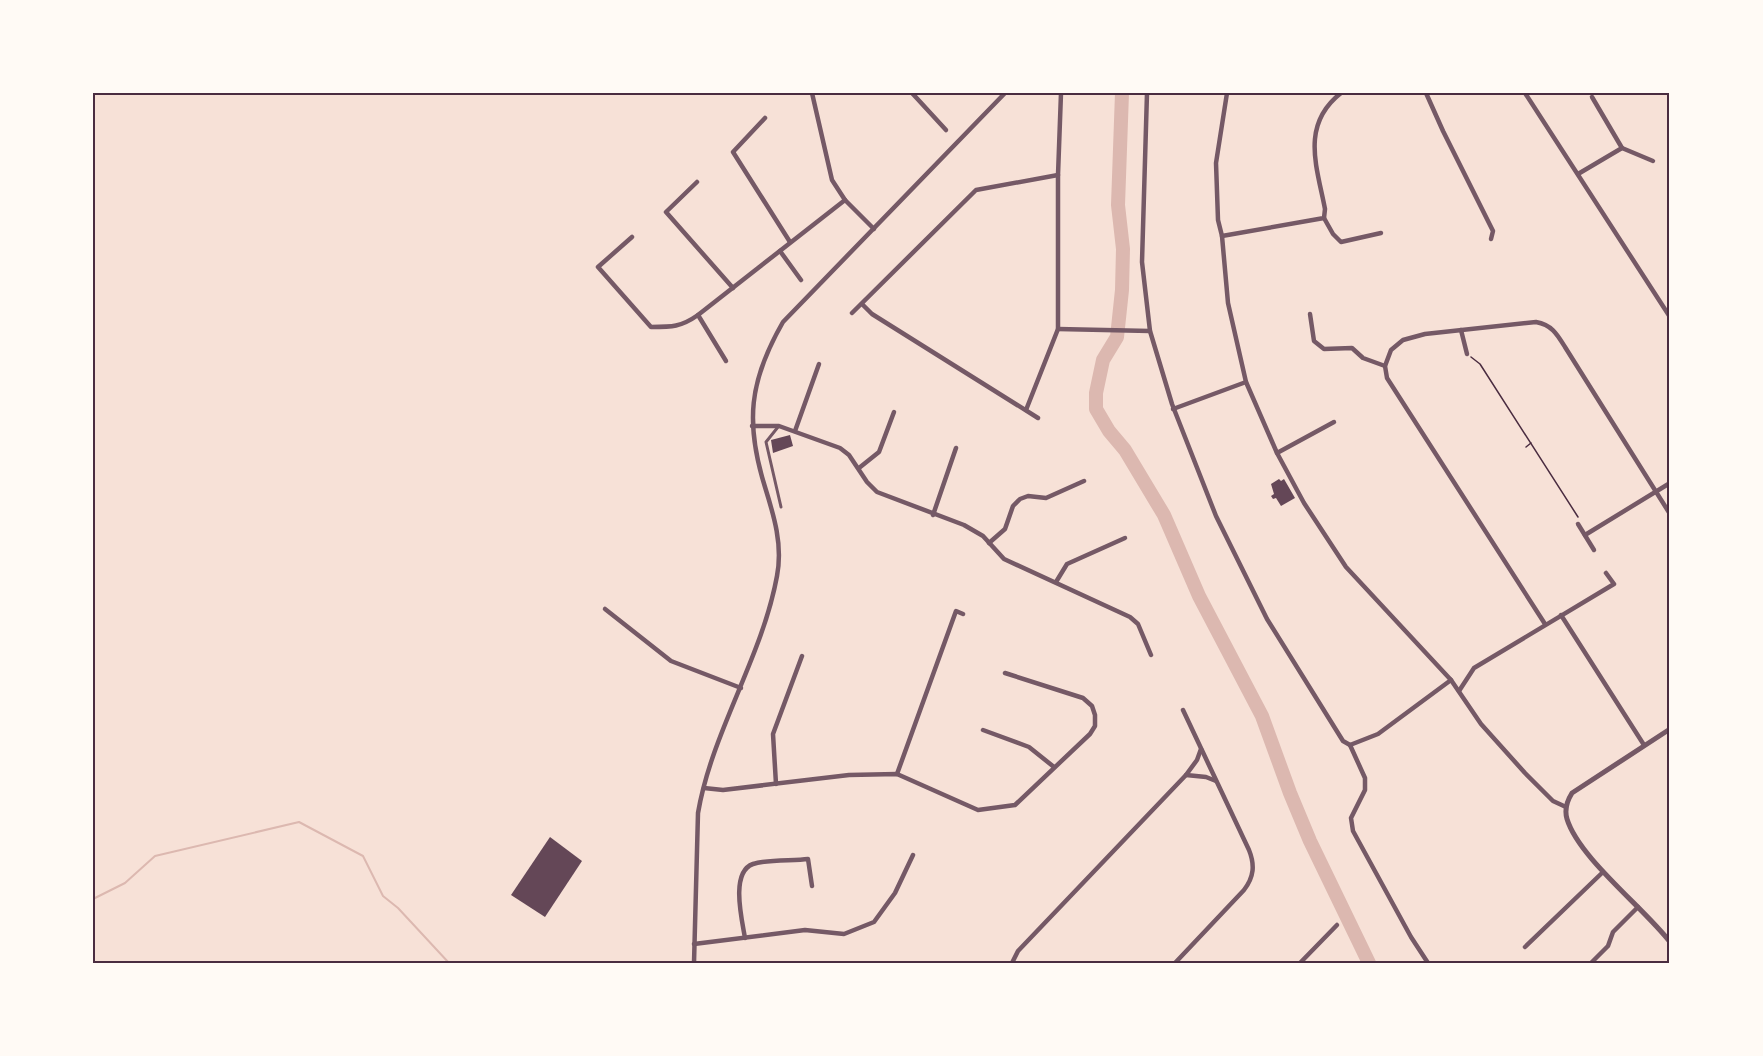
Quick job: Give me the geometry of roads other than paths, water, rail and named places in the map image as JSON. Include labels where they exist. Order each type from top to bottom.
[{"type":"street","points":[[812,93],[832,180],[845,200],[874,229]]},
{"type":"street","points":[[912,93],[946,130]]},
{"type":"street","points":[[694,963],[698,813],[704,788],[768,614],[777,576],[779,555],[776,528],[758,462],[752,426],[753,405],[759,374],[771,341],[783,322],[1005,93]]},
{"type":"street","points":[[1026,410],[1058,328],[1058,175],[1061,93]]},
{"type":"street","points":[[1146,93],[1142,262],[1150,331],[1173,409],[1216,516],[1267,619],[1343,741],[1350,746],[1365,778],[1365,790],[1351,818],[1353,831],[1428,963]]},
{"type":"street","points":[[1227,93],[1216,163],[1218,220],[1222,236],[1228,303],[1246,382],[1277,453],[1304,503],[1347,567],[1451,681],[1481,723],[1523,771],[1553,801],[1566,807]]},
{"type":"street","points":[[1341,93],[1325,108],[1317,124],[1314,138],[1314,153],[1325,209],[1324,218],[1333,234],[1341,242],[1381,232]]},
{"type":"street","points":[[1426,93],[1493,231],[1491,239]]},
{"type":"street","points":[[1525,93],[1670,317]]},
{"type":"street","points":[[1592,98],[1622,148],[1653,161]]},
{"type":"street","points":[[765,118],[733,152],[790,242]]},
{"type":"street","points":[[1578,174],[1622,148]]},
{"type":"street","points":[[852,314],[976,190],[1058,175]]},
{"type":"street","points":[[698,182],[666,212],[733,288]]},
{"type":"street","points":[[632,237],[598,267],[651,327],[673,327],[686,324],[845,200]]},
{"type":"street","points":[[1222,236],[1324,218]]},
{"type":"street","points":[[780,251],[800,278],[794,281]]},
{"type":"street","points":[[862,304],[872,314],[1038,418]]},
{"type":"street","points":[[1310,314],[1314,341],[1324,349],[1352,348],[1363,358],[1385,366]]},
{"type":"street","points":[[698,315],[726,361]]},
{"type":"street","points":[[1545,624],[1387,378],[1385,366],[1391,350],[1403,340],[1425,334],[1536,322],[1546,324],[1554,330],[1670,514]]},
{"type":"street","points":[[1058,328],[1150,331]]},
{"type":"street","points":[[1461,330],[1467,354]]},
{"type":"street","points":[[795,431],[819,364]]},
{"type":"street","points":[[1173,409],[1246,382]]},
{"type":"street","points":[[859,468],[879,452],[894,412]]},
{"type":"street","points":[[1277,453],[1334,422]]},
{"type":"street","points":[[752,426],[779,426],[840,448],[849,455],[867,482],[877,492],[974,530],[1004,559],[1130,617],[1138,624],[1151,656]]},
{"type":"street","points":[[779,426],[766,442],[781,507]]},
{"type":"street","points":[[933,515],[956,448]]},
{"type":"street","points":[[989,543],[1005,529],[1013,506],[1020,499],[1028,496],[1046,498],[1084,482]]},
{"type":"street","points":[[1585,535],[1670,483]]},
{"type":"street","points":[[1578,524],[1594,550]]},
{"type":"street","points":[[1056,582],[1067,564],[1125,538]]},
{"type":"street","points":[[1459,691],[1474,668],[1614,584],[1606,573]]},
{"type":"street","points":[[605,609],[671,661],[741,688]]},
{"type":"street","points":[[897,774],[956,611],[963,614]]},
{"type":"street","points":[[1561,615],[1644,745]]},
{"type":"street","points":[[776,784],[773,734],[802,656]]},
{"type":"street","points":[[704,788],[723,790],[849,775],[897,774],[978,810],[1015,805],[1090,734],[1095,726],[1095,715],[1092,706],[1083,698],[1005,673]]},
{"type":"street","points":[[1350,746],[1378,734],[1451,681]]},
{"type":"street","points":[[1175,963],[1244,890],[1254,867],[1252,856],[1183,710]]},
{"type":"street","points":[[1669,940],[1603,872],[1572,830],[1567,819],[1566,807],[1572,793],[1670,729]]},
{"type":"street","points":[[983,730],[1029,747],[1054,766]]},
{"type":"street","points":[[1012,963],[1018,951],[1186,775],[1197,760],[1201,749]]},
{"type":"street","points":[[1186,775],[1206,777],[1216,781]]},
{"type":"street","points":[[694,944],[805,930],[844,934],[874,922],[895,892],[913,855]]},
{"type":"street","points":[[745,938],[740,894],[743,872],[752,864],[808,860],[812,886]]},
{"type":"street","points":[[1525,947],[1603,872]]},
{"type":"street","points":[[1591,963],[1608,946],[1613,932],[1638,907]]},
{"type":"street","points":[[1300,963],[1337,925]]},
{"type":"waterway","points":[[1122,93],[1118,205],[1123,249],[1122,290],[1117,337],[1103,360],[1096,393],[1096,409],[1109,431],[1125,450],[1164,515],[1199,596],[1262,716],[1310,841],[1369,963]]},
{"type":"waterway","points":[[93,899],[125,883],[155,856],[299,822],[363,856],[383,896],[398,908],[449,963]]}]
